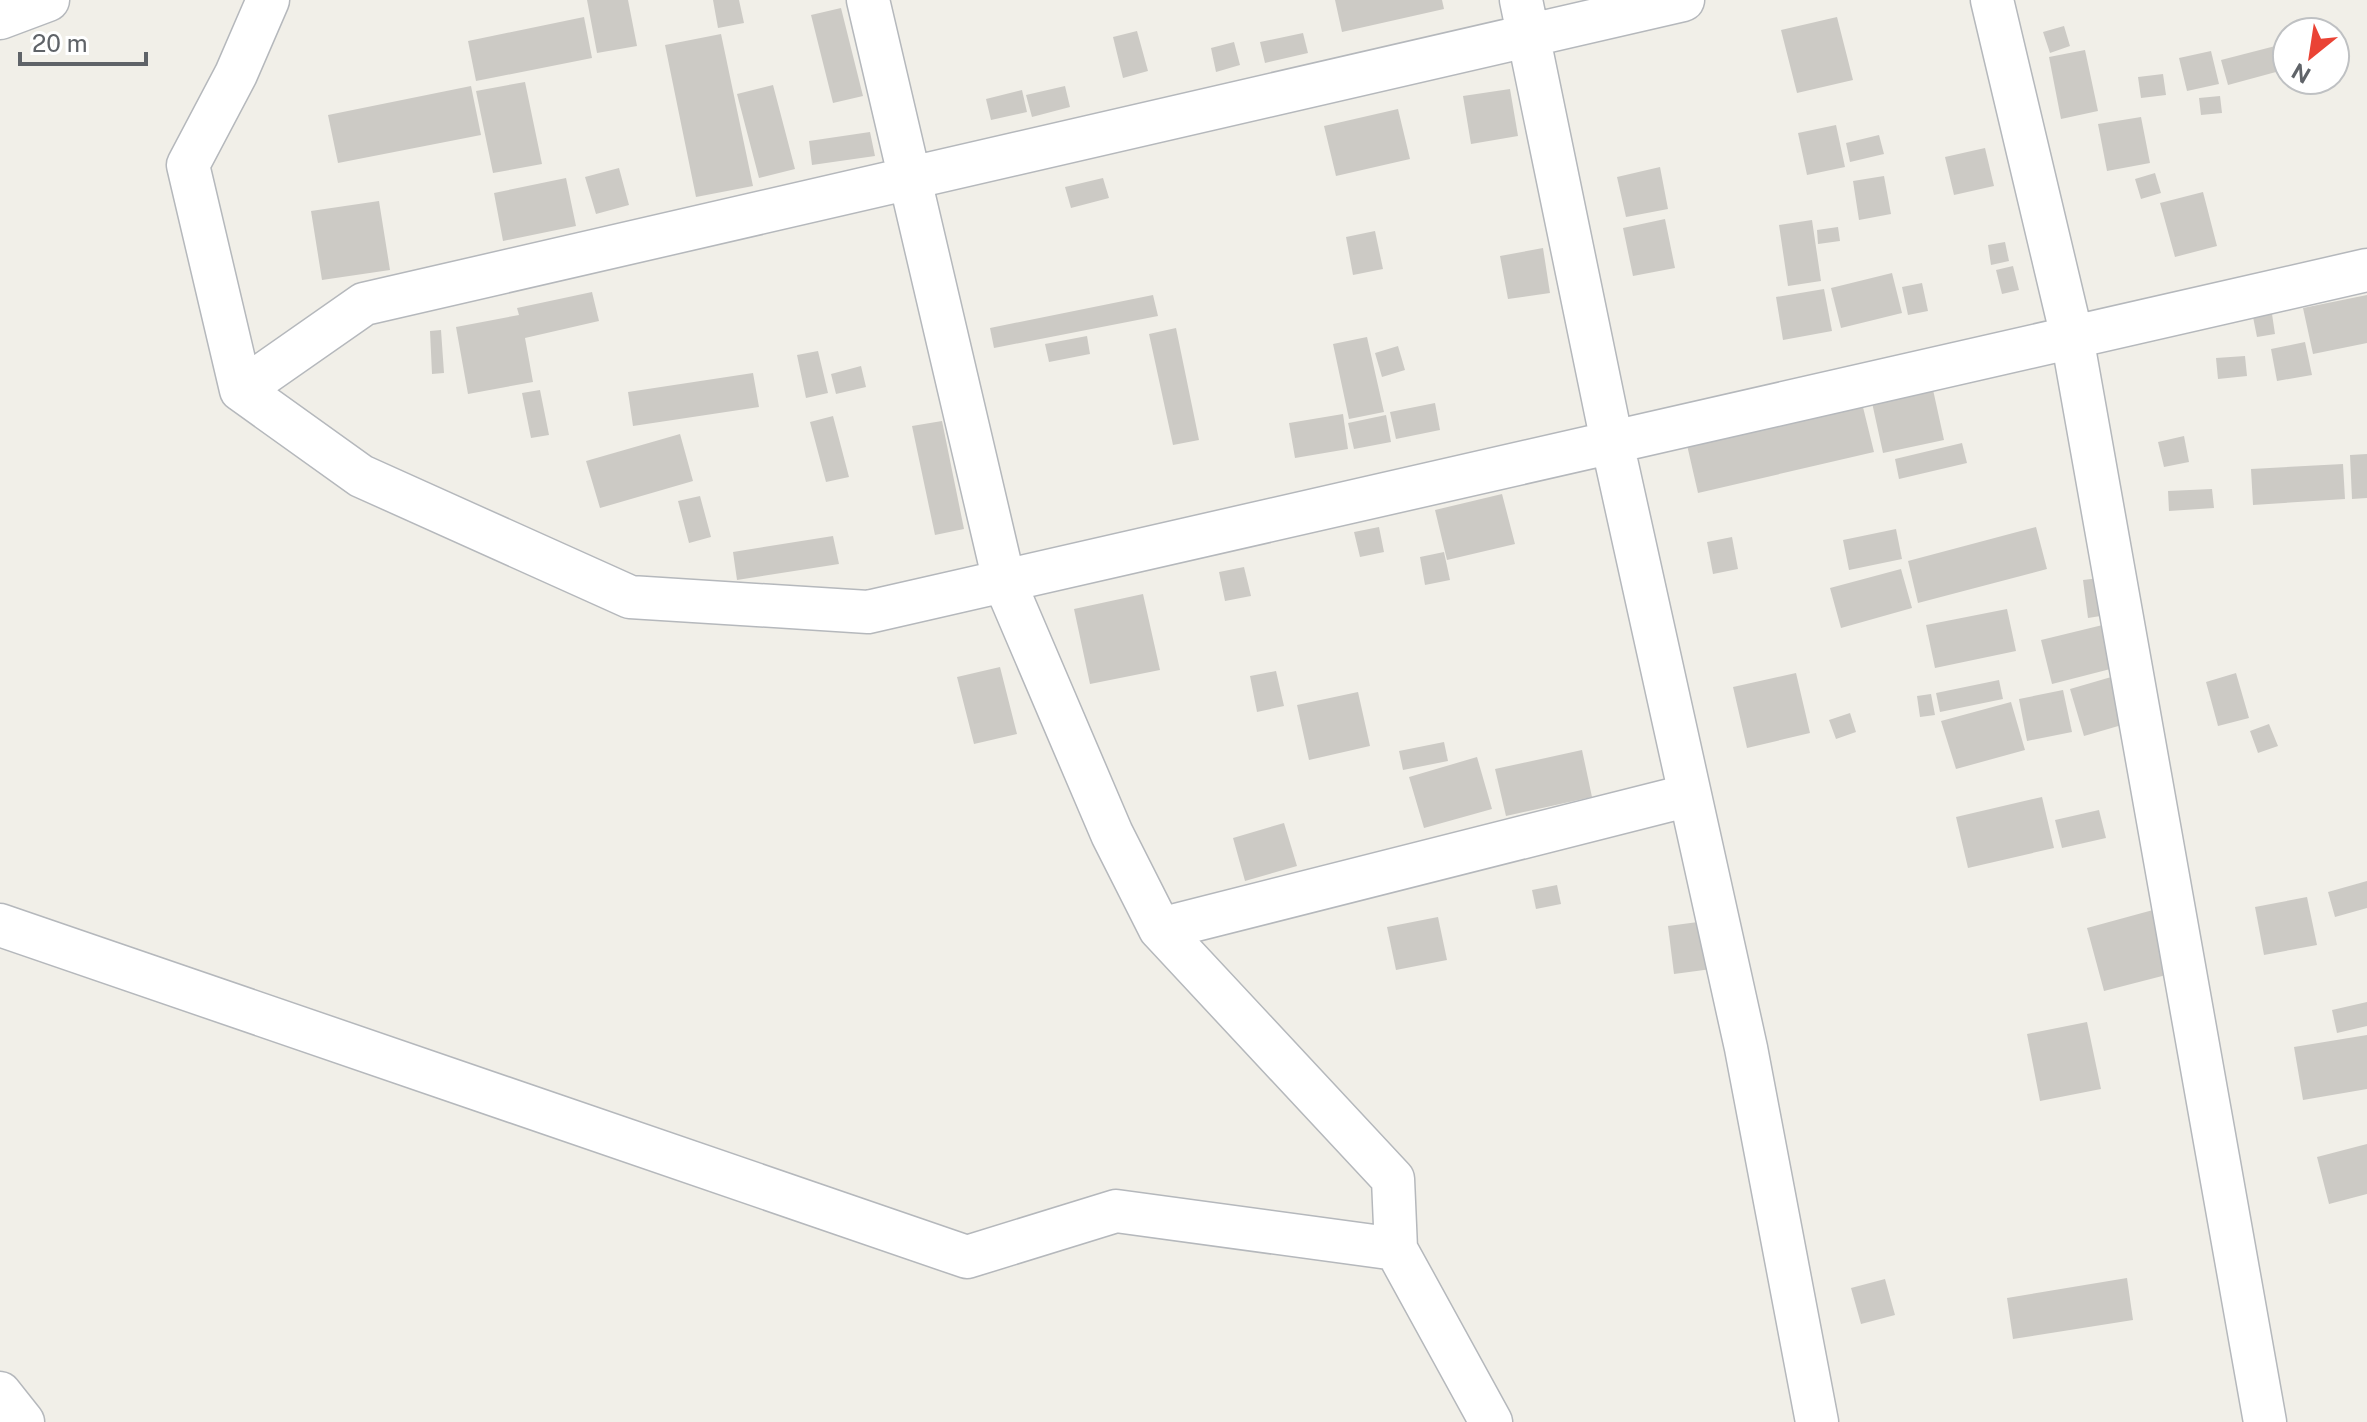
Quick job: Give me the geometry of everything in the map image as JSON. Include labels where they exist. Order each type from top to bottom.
[{"type":"street","points":[[0,18],[48,0]]},
{"type":"street","points":[[268,0],[236,74],[188,165],[241,390],[361,476],[630,597],[868,612],[2367,270]]},
{"type":"street","points":[[868,0],[1004,581],[1112,834],[1160,929],[1393,1179],[1396,1249],[1491,1422]]},
{"type":"street","points":[[241,390],[364,304],[910,177],[1525,18],[1683,0]]},
{"type":"street","points":[[1992,0],[2072,337],[2265,1422]]},
{"type":"street","points":[[1525,18],[1612,442],[1746,1048],[1817,1422]]},
{"type":"street","points":[[1160,929],[1690,795]]},
{"type":"street","points":[[0,925],[967,1257],[1116,1211],[1396,1249]]},
{"type":"street","points":[[0,1393],[23,1422]]},
{"type":"building","points":[[587,0],[628,0],[637,46],[597,53]]},
{"type":"building","points":[[713,0],[739,0],[744,23],[718,28]]},
{"type":"building","points":[[1335,0],[1442,0],[1444,9],[1342,32]]},
{"type":"building","points":[[841,8],[863,96],[833,103],[811,15]]},
{"type":"building","points":[[584,17],[592,58],[476,81],[468,41]]},
{"type":"building","points":[[1837,17],[1853,80],[1797,93],[1781,30]]},
{"type":"building","points":[[2064,26],[2070,46],[2050,53],[2043,32]]},
{"type":"building","points":[[1137,31],[1148,71],[1123,78],[1113,37]]},
{"type":"building","points":[[1303,33],[1308,53],[1265,63],[1260,42]]},
{"type":"building","points":[[721,34],[753,186],[696,197],[665,45]]},
{"type":"building","points":[[1234,42],[1240,65],[1216,72],[1211,48]]},
{"type":"building","points":[[2271,47],[2271,73],[2228,85],[2221,60]]},
{"type":"building","points":[[2085,50],[2098,111],[2061,119],[2049,57]]},
{"type":"building","points":[[2211,51],[2219,84],[2187,91],[2179,58]]},
{"type":"building","points":[[2163,74],[2166,95],[2141,98],[2138,77]]},
{"type":"building","points":[[525,82],[542,164],[493,173],[476,91]]},
{"type":"building","points":[[773,85],[795,169],[759,178],[737,94]]},
{"type":"building","points":[[471,86],[481,135],[338,163],[328,115]]},
{"type":"building","points":[[1065,86],[1070,107],[1032,117],[1026,95]]},
{"type":"building","points":[[1510,89],[1518,136],[1471,144],[1463,96]]},
{"type":"building","points":[[1022,90],[1027,112],[991,120],[986,99]]},
{"type":"building","points":[[2220,96],[2222,113],[2201,115],[2199,98]]},
{"type":"building","points":[[1398,109],[1410,159],[1336,176],[1324,126]]},
{"type":"building","points":[[2141,117],[2150,163],[2107,171],[2098,124]]},
{"type":"building","points":[[1836,125],[1845,167],[1807,175],[1798,133]]},
{"type":"building","points":[[870,132],[875,156],[812,165],[809,141]]},
{"type":"building","points":[[1879,135],[1884,154],[1850,162],[1846,143]]},
{"type":"building","points":[[1985,148],[1994,186],[1954,195],[1945,157]]},
{"type":"building","points":[[1660,167],[1668,209],[1626,217],[1617,177]]},
{"type":"building","points":[[619,168],[629,205],[596,214],[585,177]]},
{"type":"building","points":[[2155,173],[2161,193],[2141,199],[2135,179]]},
{"type":"building","points":[[1884,176],[1891,214],[1859,220],[1853,181]]},
{"type":"building","points":[[566,178],[576,226],[503,241],[494,193]]},
{"type":"building","points":[[1103,178],[1109,198],[1071,208],[1065,187]]},
{"type":"building","points":[[2203,192],[2217,246],[2175,257],[2160,203]]},
{"type":"building","points":[[379,201],[390,270],[322,280],[311,211]]},
{"type":"building","points":[[1665,219],[1675,268],[1633,276],[1623,228]]},
{"type":"building","points":[[1812,220],[1821,281],[1788,286],[1779,225]]},
{"type":"building","points":[[1838,227],[1840,241],[1818,244],[1817,230]]},
{"type":"building","points":[[1375,231],[1383,269],[1353,275],[1346,237]]},
{"type":"building","points":[[2005,242],[2009,261],[1991,265],[1988,245]]},
{"type":"building","points":[[1543,248],[1550,293],[1508,299],[1500,256]]},
{"type":"building","points":[[2013,266],[2019,290],[2002,294],[1996,270]]},
{"type":"building","points":[[1892,273],[1902,313],[1841,328],[1831,288]]},
{"type":"building","points":[[1922,283],[1928,311],[1908,315],[1902,287]]},
{"type":"building","points":[[1824,289],[1832,331],[1783,340],[1776,297]]},
{"type":"building","points":[[592,292],[599,321],[525,338],[533,382],[468,394],[456,327],[519,315],[517,308]]},
{"type":"building","points":[[1153,295],[1158,316],[994,348],[990,328]]},
{"type":"building","points":[[2367,295],[2367,343],[2313,354],[2303,308]]},
{"type":"building","points":[[2272,314],[2275,334],[2257,337],[2253,317]]},
{"type":"building","points":[[1176,328],[1199,440],[1173,445],[1149,334]]},
{"type":"building","points":[[441,330],[444,373],[432,374],[430,331]]},
{"type":"building","points":[[1087,336],[1090,354],[1049,362],[1045,344]]},
{"type":"building","points":[[1367,337],[1384,412],[1349,419],[1333,344]]},
{"type":"building","points":[[2305,342],[2312,375],[2277,381],[2271,349]]},
{"type":"building","points":[[1398,346],[1405,370],[1382,377],[1375,353]]},
{"type":"building","points":[[818,351],[828,393],[806,398],[797,355]]},
{"type":"building","points":[[2245,356],[2247,376],[2218,379],[2216,358]]},
{"type":"building","points":[[861,366],[866,387],[836,394],[831,374]]},
{"type":"building","points":[[753,373],[759,407],[633,426],[628,392]]},
{"type":"building","points":[[1932,385],[1944,440],[1883,453],[1871,398]]},
{"type":"building","points":[[540,390],[549,435],[531,438],[522,393]]},
{"type":"building","points":[[1435,403],[1440,430],[1396,439],[1390,412]]},
{"type":"building","points":[[1862,403],[1874,452],[1698,493],[1687,445]]},
{"type":"building","points":[[1343,414],[1348,449],[1295,458],[1289,423]]},
{"type":"building","points":[[1386,415],[1391,442],[1354,449],[1348,423]]},
{"type":"building","points":[[833,416],[849,477],[826,482],[810,422]]},
{"type":"building","points":[[942,421],[964,529],[935,535],[912,426]]},
{"type":"building","points":[[680,434],[693,481],[600,508],[586,461]]},
{"type":"building","points":[[2184,436],[2189,462],[2164,467],[2158,442]]},
{"type":"building","points":[[1962,443],[1967,463],[1899,479],[1895,459]]},
{"type":"building","points":[[2367,454],[2367,498],[2352,499],[2350,455]]},
{"type":"building","points":[[2343,464],[2345,499],[2253,505],[2251,469]]},
{"type":"building","points":[[2212,489],[2214,508],[2169,511],[2168,491]]},
{"type":"building","points":[[1502,494],[1515,544],[1447,560],[1435,510]]},
{"type":"building","points":[[700,496],[711,537],[689,543],[678,501]]},
{"type":"building","points":[[1379,527],[1384,552],[1360,557],[1354,532]]},
{"type":"building","points":[[2036,527],[2047,569],[1918,603],[1908,561]]},
{"type":"building","points":[[1896,529],[1902,559],[1849,570],[1843,540]]},
{"type":"building","points":[[833,536],[839,564],[737,580],[733,552]]},
{"type":"building","points":[[1732,537],[1738,569],[1713,574],[1707,542]]},
{"type":"building","points":[[1444,552],[1450,580],[1425,585],[1420,557]]},
{"type":"building","points":[[1244,567],[1251,596],[1225,601],[1219,572]]},
{"type":"building","points":[[1901,569],[1912,608],[1841,628],[1830,588]]},
{"type":"building","points":[[2108,577],[2113,614],[2088,618],[2083,580]]},
{"type":"building","points":[[1143,594],[1160,670],[1090,684],[1074,609]]},
{"type":"building","points":[[2007,609],[2016,651],[1935,668],[1926,625]]},
{"type":"building","points":[[2115,622],[2126,665],[2052,684],[2041,640]]},
{"type":"building","points":[[1000,667],[1017,734],[974,744],[957,677]]},
{"type":"building","points":[[1276,671],[1284,706],[1257,712],[1250,676]]},
{"type":"building","points":[[1796,673],[1810,733],[1747,748],[1733,687]]},
{"type":"building","points":[[2125,673],[2139,720],[2084,736],[2070,689]]},
{"type":"building","points":[[2236,673],[2249,718],[2218,726],[2206,682]]},
{"type":"building","points":[[1999,680],[2003,699],[1940,712],[1936,693]]},
{"type":"building","points":[[2063,690],[2072,732],[2027,741],[2019,699]]},
{"type":"building","points":[[1358,692],[1370,746],[1309,760],[1297,705]]},
{"type":"building","points":[[1931,694],[1935,715],[1920,717],[1917,696]]},
{"type":"building","points":[[2011,702],[2025,750],[1956,769],[1941,721]]},
{"type":"building","points":[[1850,713],[1856,732],[1836,739],[1829,720]]},
{"type":"building","points":[[2269,724],[2278,746],[2258,753],[2250,731]]},
{"type":"building","points":[[1444,742],[1448,761],[1403,770],[1399,751]]},
{"type":"building","points":[[1582,750],[1592,797],[1506,816],[1495,769]]},
{"type":"building","points":[[1477,757],[1492,809],[1424,828],[1409,777]]},
{"type":"building","points":[[2042,797],[2054,848],[1968,868],[1956,817]]},
{"type":"building","points":[[2099,810],[2106,838],[2062,848],[2055,820]]},
{"type":"building","points":[[1284,823],[1297,866],[1245,881],[1233,838]]},
{"type":"building","points":[[2367,881],[2367,908],[2335,917],[2328,892]]},
{"type":"building","points":[[1557,885],[1561,904],[1536,909],[1532,890]]},
{"type":"building","points":[[2307,897],[2317,945],[2264,955],[2255,907]]},
{"type":"building","points":[[2153,910],[2170,974],[2104,991],[2087,928]]},
{"type":"building","points":[[1438,917],[1447,960],[1396,970],[1387,927]]},
{"type":"building","points":[[1713,920],[1719,968],[1674,974],[1668,926]]},
{"type":"building","points":[[2367,1002],[2367,1026],[2337,1033],[2332,1010]]},
{"type":"building","points":[[2087,1022],[2101,1089],[2040,1101],[2027,1034]]},
{"type":"building","points":[[2367,1035],[2367,1089],[2303,1100],[2294,1047]]},
{"type":"building","points":[[2367,1144],[2367,1194],[2329,1204],[2317,1157]]},
{"type":"building","points":[[2127,1278],[2133,1320],[2013,1339],[2007,1298]]},
{"type":"building","points":[[1885,1279],[1895,1315],[1861,1324],[1851,1288]]}]
